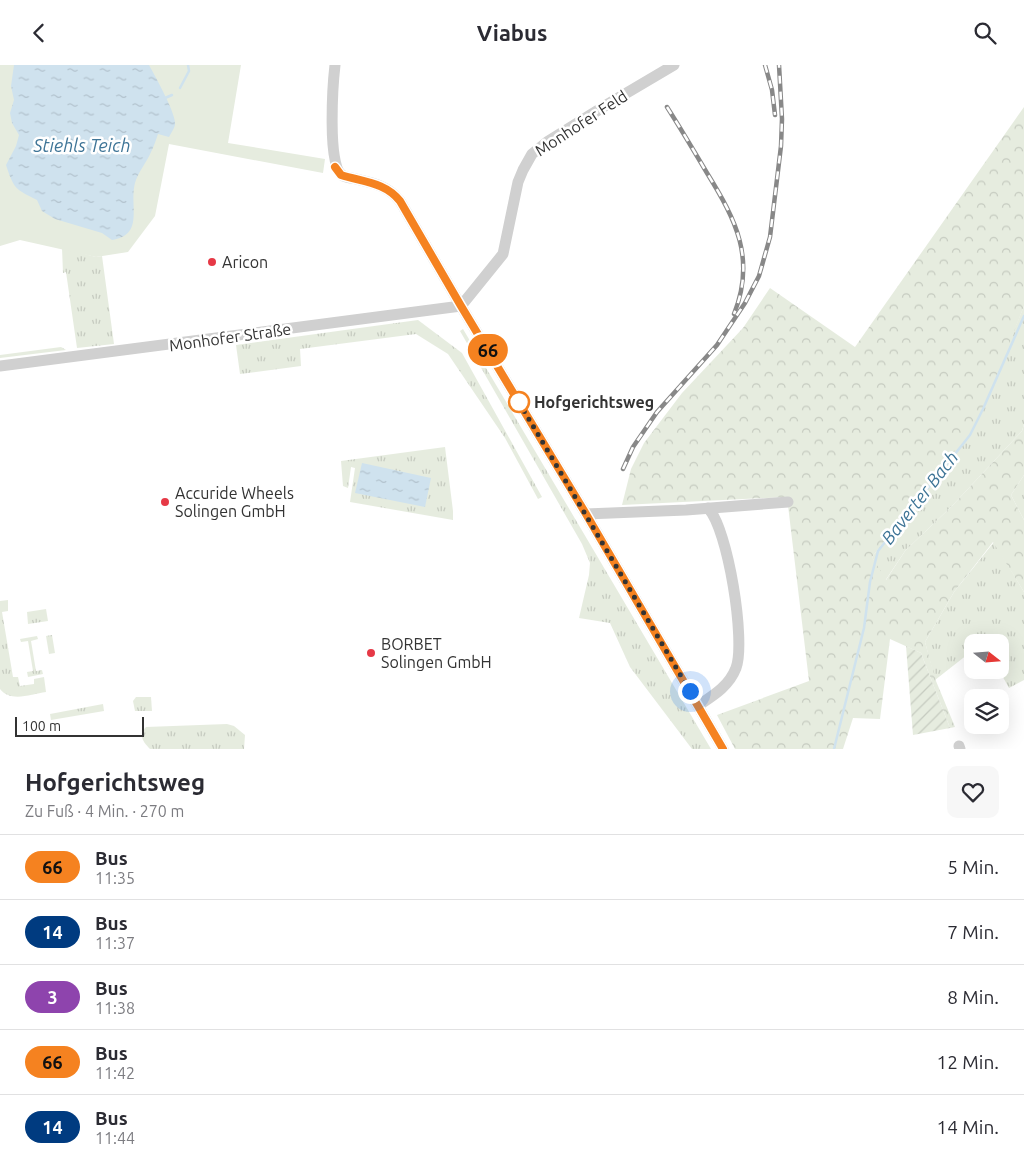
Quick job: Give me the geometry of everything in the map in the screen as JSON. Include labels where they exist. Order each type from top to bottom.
[{"type":"street","points":[[335,65],[332,93],[333,157],[335,167],[341,175],[377,184],[387,188],[396,196],[699,705],[723,749]]},
{"type":"street","name":"Monhofer Feld","points":[[461,306],[503,254],[518,182],[532,154],[608,104],[674,65]]},
{"type":"street","name":"Monhofer Straße","points":[[0,366],[461,306]]},
{"type":"street","points":[[586,514],[788,502]]},
{"type":"street","points":[[699,705],[727,683],[736,669],[739,655],[737,619],[731,575],[716,518],[708,508]]},
{"type":"green space","points":[[0,65],[241,65],[228,143],[325,159],[323,173],[169,144],[155,216],[128,252],[96,257],[20,240],[0,246]]},
{"type":"green space","points":[[1024,107],[1024,306],[979,420],[872,557],[886,580],[905,551],[952,506],[1022,431],[1024,424],[1024,475],[1011,495],[1024,520],[1024,592],[993,542],[954,592],[925,642],[936,681],[955,727],[950,728],[921,653],[890,639],[880,719],[853,718],[843,749],[735,749],[717,715],[809,681],[787,497],[622,505],[631,469],[644,443],[682,393],[743,328],[770,288],[855,347]]},
{"type":"green space","points":[[62,248],[96,257],[102,256],[114,344],[77,348],[66,272],[63,273]]},
{"type":"green space","points":[[1024,306],[1024,424],[1022,431],[952,506],[905,551],[885,581],[872,557],[923,490],[1012,335]]},
{"type":"green space","points":[[418,320],[462,353],[542,497],[538,499],[505,438],[448,354],[416,334],[300,349],[301,366],[240,374],[236,345]]},
{"type":"green space","points":[[463,329],[711,749],[692,749],[630,667],[610,623],[579,618],[590,563],[582,544],[460,331]]},
{"type":"green space","points":[[61,347],[66,350],[0,358],[0,355]]},
{"type":"green space","points":[[445,447],[453,520],[350,502],[355,468],[351,467],[348,488],[343,486],[341,461]]},
{"type":"green space","points":[[1024,475],[1024,520],[1011,495]]},
{"type":"green space","points":[[994,542],[1024,592],[1024,680],[1009,688],[1004,679],[1009,679],[1009,634],[964,634],[964,657],[935,680],[925,642],[954,592]]},
{"type":"green space","points":[[8,600],[8,611],[2,612],[13,677],[18,677],[20,686],[34,684],[34,679],[44,677],[46,692],[15,697],[0,689],[0,601]]},
{"type":"green space","points":[[46,609],[48,621],[28,624],[27,612]]},
{"type":"green space","points":[[52,635],[55,653],[49,654],[46,636]]},
{"type":"green space","points":[[37,636],[38,639],[31,641],[36,671],[42,670],[43,674],[28,677],[27,672],[33,671],[28,641],[21,642],[20,639]]},
{"type":"green space","points":[[906,646],[921,653],[950,728],[913,735]]},
{"type":"green space","points":[[136,697],[151,697],[152,711],[135,711],[133,701]]},
{"type":"green space","points":[[103,704],[104,711],[51,720],[50,714]]},
{"type":"green space","points":[[227,724],[234,726],[245,735],[244,749],[150,749],[142,736],[146,727]]},
{"type":"water","name":"Stiehls Teich","points":[[14,65],[149,65],[173,113],[175,125],[169,137],[158,134],[149,156],[138,175],[135,183],[132,226],[129,232],[122,237],[112,240],[102,233],[55,219],[42,211],[37,200],[24,193],[14,184],[6,165],[16,146],[19,135],[12,123],[10,113],[14,100],[11,86]]},
{"type":"water","points":[[362,463],[431,478],[425,507],[355,493]]},
{"type":"waterway","points":[[180,88],[189,71],[188,65]]},
{"type":"waterway","points":[[165,98],[172,95]]},
{"type":"waterway","name":"Baverter Bach","points":[[834,749],[864,628],[870,582],[878,551],[970,435],[1024,316]]},
{"type":"railway","points":[[765,65],[772,90],[775,115]]},
{"type":"railway","points":[[623,469],[633,447],[657,412],[717,345],[745,303],[759,276],[770,237],[781,146],[782,119],[779,65]]},
{"type":"railway","points":[[667,107],[727,207],[740,241],[743,275],[734,314]]},
{"type":"bus line","name":"66","points":[[335,167],[341,175],[387,188],[400,201],[699,705],[723,749]]},
{"type":"place","name":"Aricon","points":[[212,262]]},
{"type":"place","name":"Hofgerichtsweg","points":[[519,402]]},
{"type":"place","name":"Accuride Wheels Solingen GmbH","points":[[165,502]]},
{"type":"place","name":"BORBET Solingen GmbH","points":[[371,653]]},
{"type":"route","points":[[519,402],[517,399],[690,691]]}]
